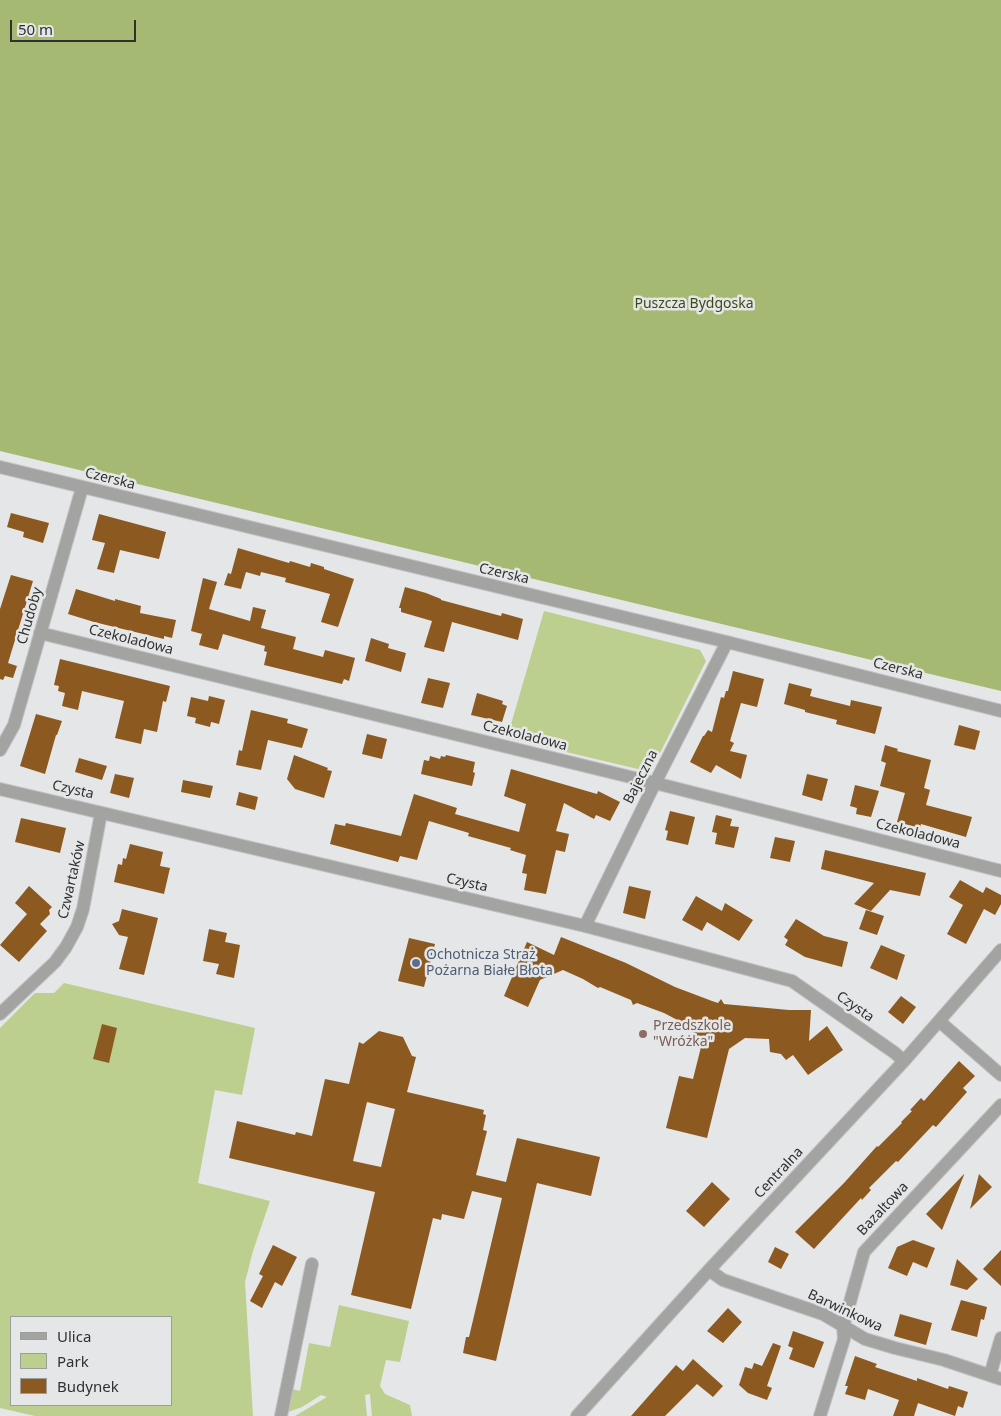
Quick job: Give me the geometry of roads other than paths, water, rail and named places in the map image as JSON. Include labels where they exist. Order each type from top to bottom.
[{"type":"street","name":"Czerska","points":[[0,467],[726,642],[1001,711]]},
{"type":"street","name":"Chudoby","points":[[0,750],[14,725],[82,488]]},
{"type":"street","name":"Czekoladowa","points":[[40,633],[655,783],[1001,871]]},
{"type":"street","name":"Bajeczna","points":[[585,926],[726,642]]},
{"type":"street","name":"Czysta","points":[[0,788],[585,926],[792,981],[904,1061]]},
{"type":"street","name":"Czwartaków","points":[[0,1014],[55,962],[77,927],[83,909],[102,812]]},
{"type":"street","name":"Centralna","points":[[577,1416],[709,1270],[904,1061],[1001,950]]},
{"type":"street","points":[[939,1021],[1001,1075]]},
{"type":"street","name":"Bazaltowa","points":[[820,1416],[844,1339],[842,1326],[864,1252],[1001,1105]]},
{"type":"street","points":[[281,1416],[312,1264]]},
{"type":"street","name":"Barwinkowa","points":[[709,1270],[722,1280],[823,1314],[865,1339],[944,1360],[995,1377]]},
{"type":"street","points":[[995,1377],[1001,1338]]},
{"type":"place","name":"Ochotnicza Straż Pożarna Białe Błota","points":[[416,963]]},
{"type":"place","name":"Przedszkole \"Wróżka\"","points":[[643,1034]]},
{"type":"park label","name":"Puszcza Bydgoska","points":[[694,304]]}]
